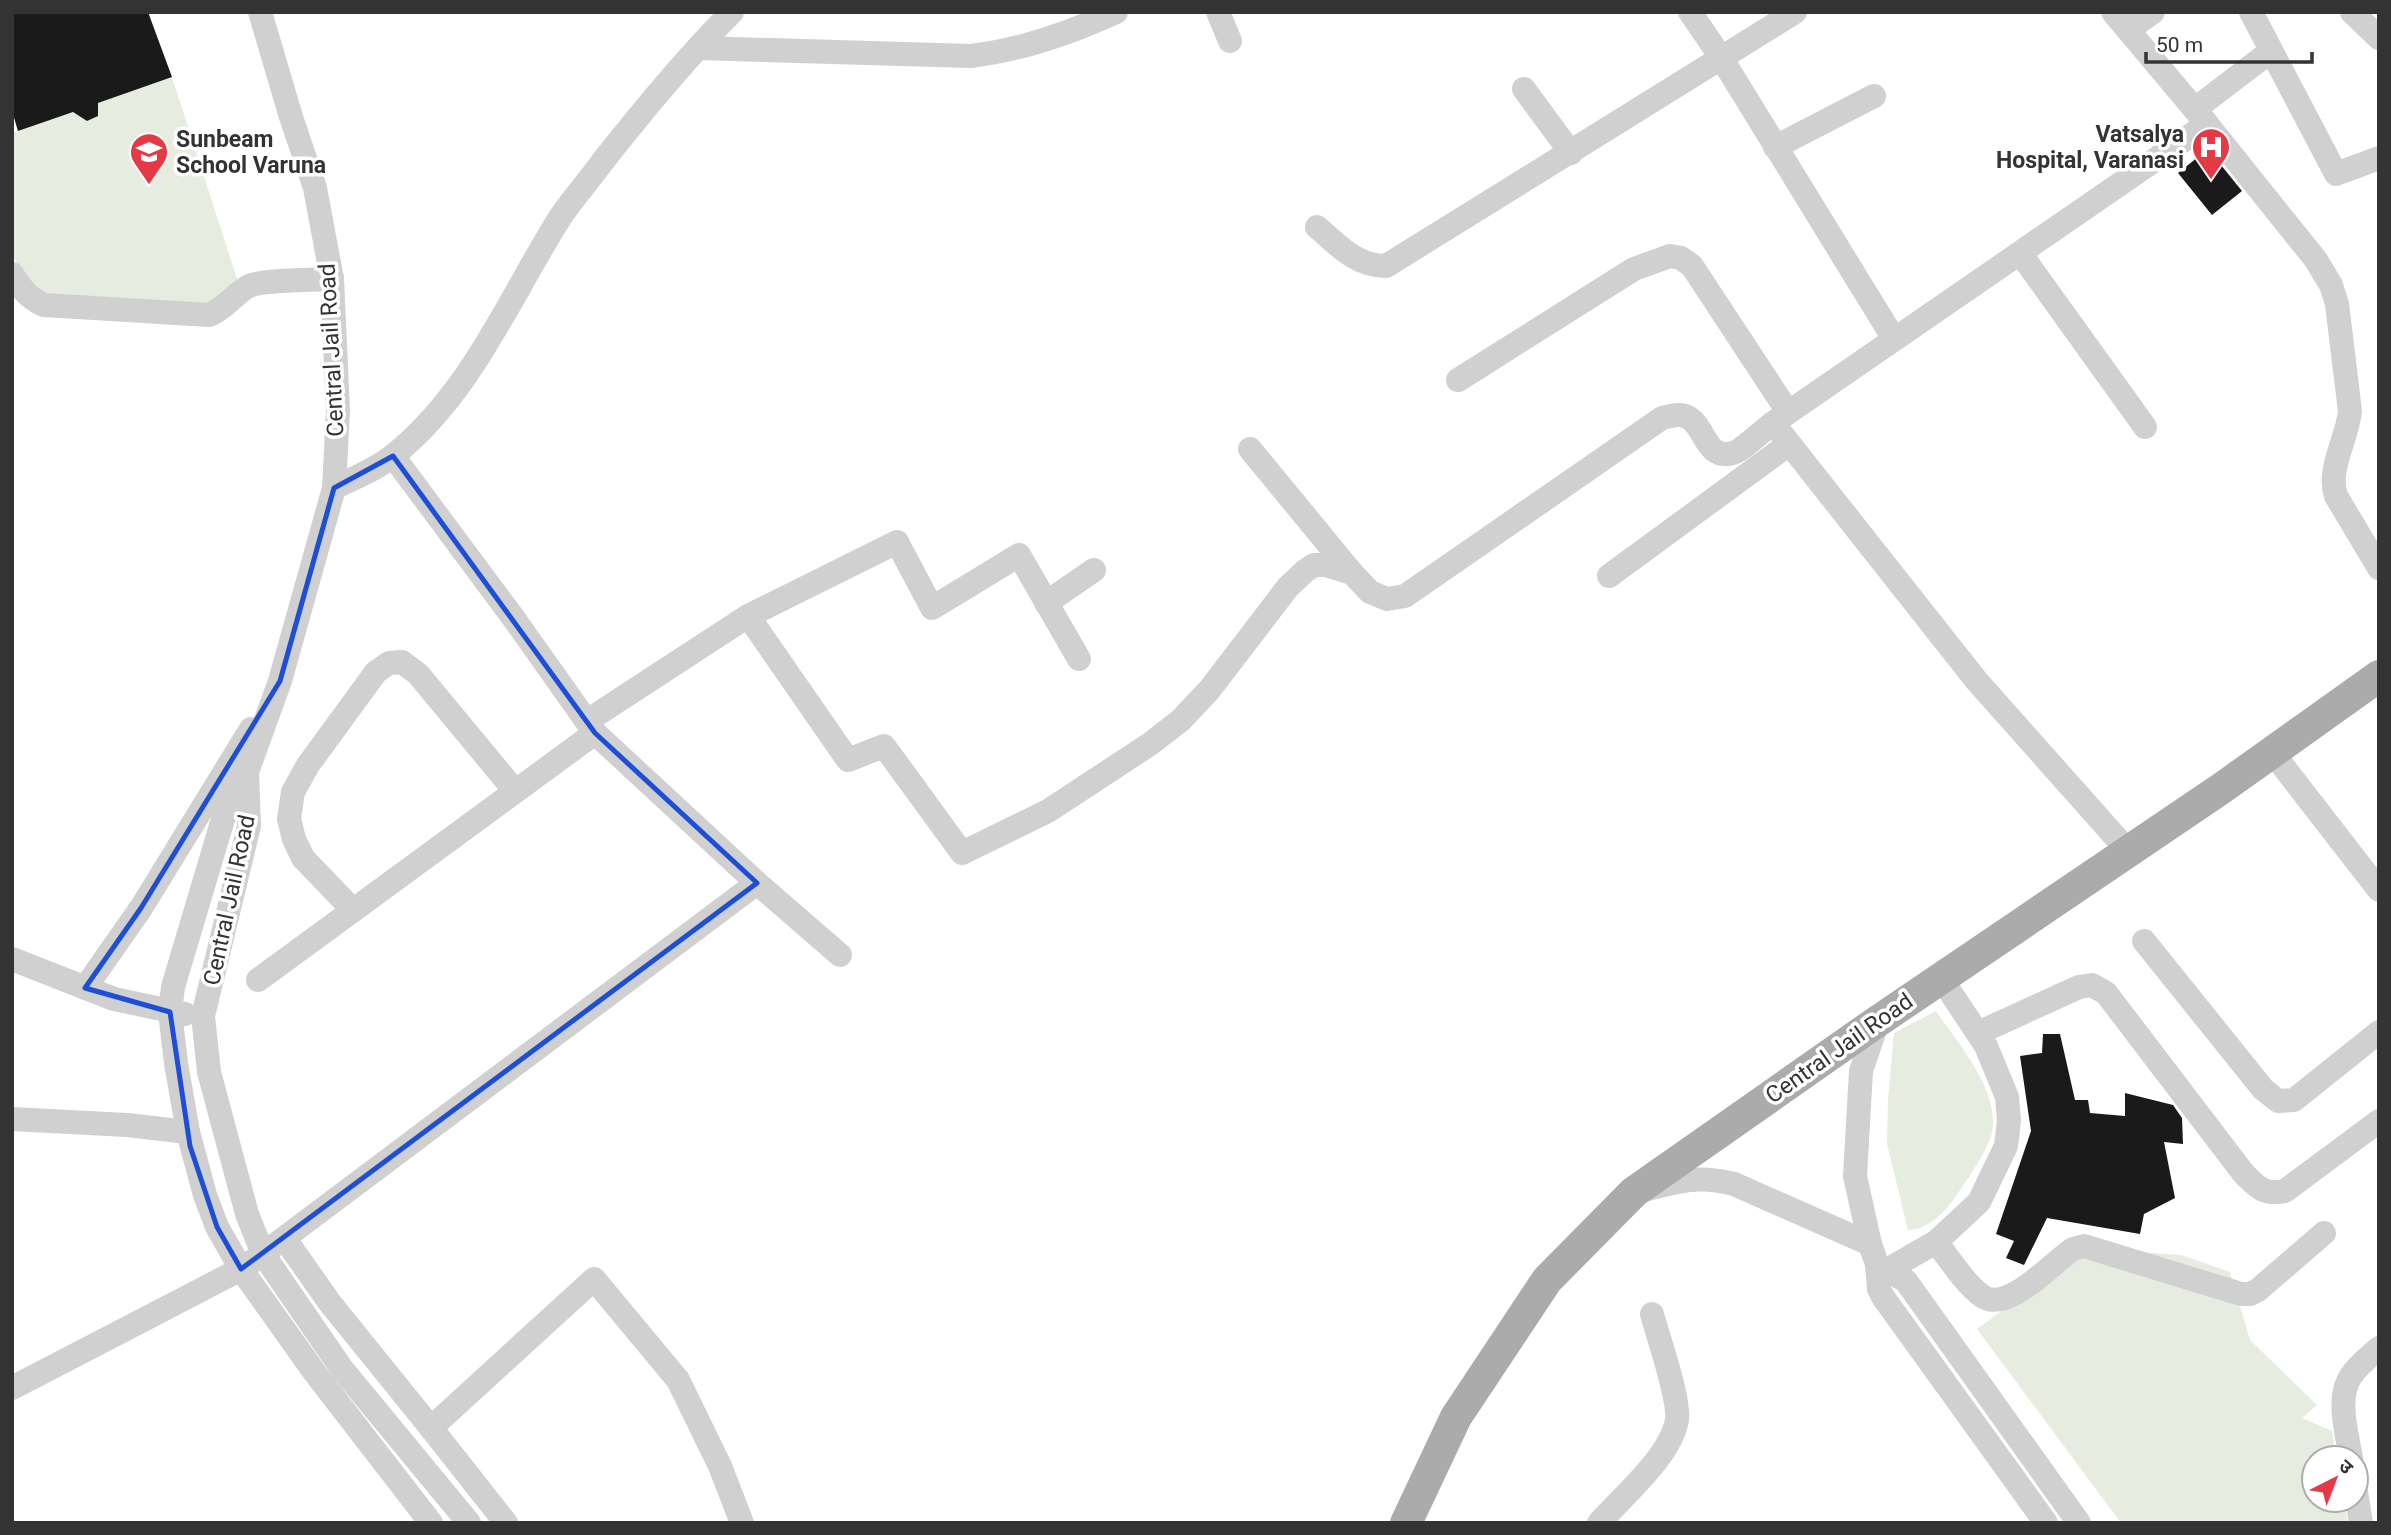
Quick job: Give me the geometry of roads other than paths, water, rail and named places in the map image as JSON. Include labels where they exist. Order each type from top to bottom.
[{"type":"main road","name":"Central Jail Road","points":[[1405,1523],[1455,1417],[1547,1280],[1634,1192],[2379,676]]},
{"type":"street","name":"Central Jail Road","points":[[261,12],[291,117],[315,188],[329,269],[338,410],[334,488],[280,681],[247,772],[250,813],[248,826],[204,1016],[209,1072],[247,1214],[263,1254],[342,1369],[469,1523]]},
{"type":"street","points":[[334,488],[393,456],[432,417],[472,368],[562,215],[652,98],[732,12]]},
{"type":"street","points":[[698,48],[971,56],[1001,52],[1070,32],[1116,12]]},
{"type":"street","points":[[1218,12],[1230,41]]},
{"type":"street","points":[[1690,12],[1722,59],[1894,339]]},
{"type":"street","points":[[1317,227],[1355,259],[1371,266],[1386,266],[1795,12]]},
{"type":"street","points":[[2153,12],[2121,21],[2316,260],[2331,285],[2337,304],[2350,411],[2332,484],[2336,496],[2379,568]]},
{"type":"street","points":[[2251,12],[2336,174],[2379,158]]},
{"type":"street","points":[[2352,12],[2379,38]]},
{"type":"street","points":[[1250,449],[1370,592],[1387,599],[1405,596],[1662,418],[1681,414],[1695,421],[1711,450],[1721,454],[1734,453],[1780,418],[2020,253],[2201,116],[2271,51]]},
{"type":"street","points":[[1524,89],[1571,153]]},
{"type":"street","points":[[1775,148],[1874,96]]},
{"type":"street","points":[[2020,253],[2145,427]]},
{"type":"street","points":[[1458,380],[1634,269],[1670,256],[1681,258],[1692,267],[1780,418],[1789,444],[1976,680],[2128,851]]},
{"type":"street","points":[[12,274],[23,292],[44,305],[209,315],[255,284],[329,269]]},
{"type":"street","points":[[1609,576],[1789,444]]},
{"type":"street","points":[[393,456],[591,727],[757,883],[840,955]]},
{"type":"street","points":[[258,980],[515,792],[591,727],[748,616],[898,542],[932,608],[1019,555],[1079,659]]},
{"type":"street","points":[[748,616],[848,760],[884,746],[962,853],[1048,811],[1150,744],[1181,720],[1210,689],[1288,587],[1304,571],[1314,565],[1326,565],[1352,573]]},
{"type":"street","points":[[1046,603],[1094,570]]},
{"type":"street","points":[[353,910],[303,858],[289,819],[293,792],[307,765],[376,672],[389,663],[402,662],[418,674],[515,792]]},
{"type":"street","points":[[85,988],[141,908],[280,681]]},
{"type":"street","points":[[2272,752],[2379,890]]},
{"type":"street","points":[[247,772],[217,836],[173,987],[170,1012],[188,1132],[205,1195],[217,1227],[241,1269],[315,1373],[431,1523]]},
{"type":"street","points":[[12,1388],[241,1269],[285,1239],[757,883]]},
{"type":"street","points":[[2144,942],[2263,1088],[2278,1101],[2294,1100],[2379,1032]]},
{"type":"street","points":[[12,959],[114,999],[170,1012],[204,1016]]},
{"type":"street","points":[[1879,1259],[1936,1242],[1979,1202],[2006,1146],[2009,1121],[2007,1097],[1986,1046],[1941,978]]},
{"type":"street","points":[[1978,1033],[2079,987],[2092,985],[2106,993],[2244,1174],[2258,1188],[2273,1193],[2285,1191],[2379,1121]]},
{"type":"street","points":[[1878,1021],[1861,1071],[1854,1156],[1855,1177],[1879,1259],[1880,1289],[1883,1297],[2046,1523]]},
{"type":"street","points":[[12,1119],[127,1125],[188,1132]]},
{"type":"street","points":[[1634,1192],[1689,1179],[1713,1179],[1734,1184],[1879,1259],[1906,1280],[2079,1523]]},
{"type":"street","points":[[1936,1242],[1972,1288],[1984,1298],[1996,1301],[2011,1297],[2073,1249],[2084,1247],[2241,1294],[2250,1294],[2323,1233]]},
{"type":"street","points":[[285,1239],[330,1303],[506,1523]]},
{"type":"street","points":[[431,1427],[594,1279],[678,1380],[720,1466],[742,1523]]},
{"type":"street","points":[[1599,1523],[1660,1456],[1671,1438],[1677,1418],[1671,1381],[1651,1314]]},
{"type":"street","points":[[2349,1444],[2344,1398],[2346,1386],[2351,1376],[2379,1348]]},
{"type":"place","name":"Vatsalya Hospital, Varanasi","points":[[2211,181]]},
{"type":"place","name":"Sunbeam School Varuna","points":[[149,186]]}]
